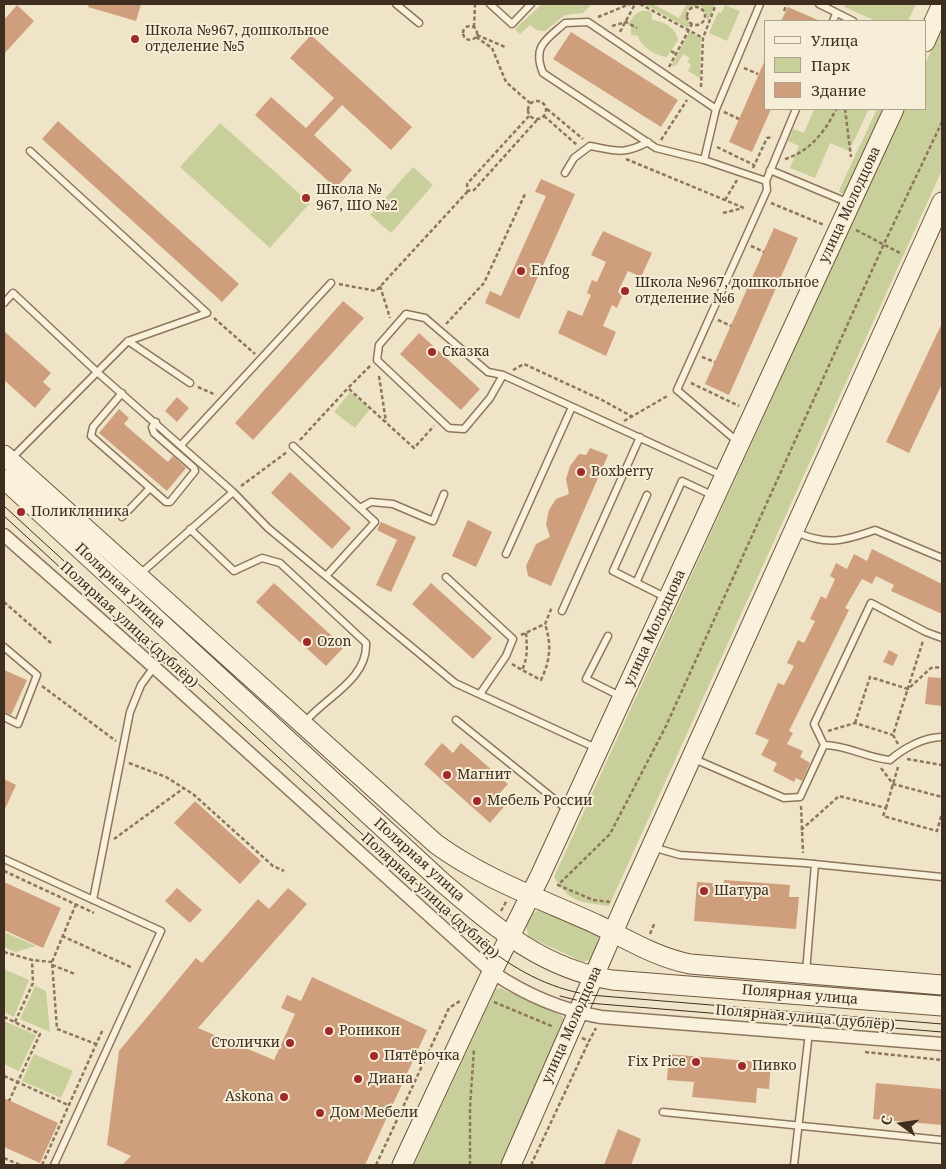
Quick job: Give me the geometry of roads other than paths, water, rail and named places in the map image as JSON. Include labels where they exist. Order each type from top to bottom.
[{"type":"street","points":[[926,40],[942,4]]},
{"type":"street","name":"улица Молодцова","points":[[402,1165],[492,972],[570,812],[894,110]]},
{"type":"street","name":"улица Молодцова","points":[[511,1165],[651,847],[942,205]]},
{"type":"street","name":"Полярная улица","points":[[7,458],[302,725],[436,844],[460,861],[613,932],[660,956],[682,963],[942,985]]},
{"type":"street","name":"Полярная улица","points":[[4,479],[436,876],[509,938],[524,948],[574,971],[593,977],[942,1006]]},
{"type":"street","name":"Полярная улица (дублёр)","points":[[4,535],[154,667],[492,972],[532,997],[577,1013],[601,1017],[810,1032],[942,1044]]},
{"type":"street","name":"улица Молодцова","points":[[411,1165],[409,1162],[412,1145]]},
{"type":"lane","points":[[396,4],[419,23]]},
{"type":"lane","points":[[490,4],[512,24],[531,4]]},
{"type":"lane","points":[[704,160],[716,109],[760,4]]},
{"type":"lane","points":[[819,4],[851,20]]},
{"type":"lane","points":[[833,20],[836,14]]},
{"type":"lane","points":[[716,109],[614,42],[588,22],[565,23],[539,47],[538,60],[543,73],[656,148],[704,160],[766,181]]},
{"type":"lane","points":[[740,444],[677,390],[767,190],[766,181],[796,110]]},
{"type":"lane","points":[[565,173],[574,158],[590,146],[621,152],[631,151],[648,142]]},
{"type":"lane","points":[[7,458],[128,341],[207,312],[30,152]]},
{"type":"lane","points":[[770,170],[850,204]]},
{"type":"lane","points":[[182,444],[331,283]]},
{"type":"lane","points":[[4,303],[13,293],[97,372],[182,444],[268,528],[455,683],[599,749]]},
{"type":"lane","points":[[503,375],[490,398],[464,429],[449,428],[377,360],[379,345],[406,314],[425,318],[488,372],[503,375],[724,477]]},
{"type":"lane","points":[[128,341],[190,383]]},
{"type":"lane","points":[[122,393],[93,427],[91,436],[162,501],[170,502],[195,471],[154,432],[152,427],[156,422]]},
{"type":"lane","points":[[506,554],[572,407]]},
{"type":"lane","points":[[562,611],[640,437]]},
{"type":"lane","points":[[293,446],[375,522],[326,576]]},
{"type":"lane","points":[[636,583],[682,481],[715,496]]},
{"type":"lane","points":[[122,516],[149,489]]},
{"type":"lane","points":[[138,576],[233,492]]},
{"type":"lane","points":[[360,508],[370,502],[392,504],[433,521],[444,494]]},
{"type":"lane","points":[[646,495],[613,571],[668,599]]},
{"type":"lane","points":[[190,529],[234,571],[262,558],[280,563],[366,643],[367,657],[355,676],[302,725]]},
{"type":"lane","points":[[794,532],[815,541],[845,541],[875,530],[942,558]]},
{"type":"lane","points":[[446,577],[513,639],[506,656],[480,694]]},
{"type":"lane","points":[[824,745],[817,734],[814,724],[872,603],[926,632],[942,638]]},
{"type":"lane","points":[[608,636],[586,679],[623,698]]},
{"type":"lane","points":[[4,647],[38,675],[18,724],[4,717]]},
{"type":"lane","points":[[93,900],[120,760],[136,695],[154,667]]},
{"type":"lane","points":[[456,720],[570,812]]},
{"type":"lane","points":[[824,745],[839,745],[875,759],[890,760],[902,750],[935,737],[942,737]]},
{"type":"lane","points":[[692,758],[784,798],[800,797],[824,745]]},
{"type":"lane","points":[[651,847],[680,855],[804,863],[942,876]]},
{"type":"lane","points":[[4,860],[161,931],[54,1165]]},
{"type":"lane","points":[[806,974],[815,864]]},
{"type":"lane","points":[[794,1165],[810,1032]]},
{"type":"lane","points":[[663,1112],[942,1140]]},
{"type":"tram line","points":[[4,506],[480,942],[518,969],[559,988],[590,995],[942,1024]]},
{"type":"tram line","points":[[4,516],[172,670]]},
{"type":"tram line","points":[[560,996],[588,1003],[942,1032]]},
{"type":"place","name":"Школа №967, дошкольное отделение №5","points":[[135,39]]},
{"type":"place","name":"Школа № 967, ШО №2","points":[[306,198]]},
{"type":"place","name":"Enfog","points":[[521,271]]},
{"type":"place","name":"Школа №967, дошкольное отделение №6","points":[[625,291]]},
{"type":"place","name":"Сказка","points":[[432,352]]},
{"type":"place","name":"Boxberry","points":[[581,472]]},
{"type":"place","name":"Поликлиника","points":[[21,512]]},
{"type":"place","name":"Ozon","points":[[307,642]]},
{"type":"place","name":"Магнит","points":[[447,775]]},
{"type":"place","name":"Мебель России","points":[[477,801]]},
{"type":"place","name":"Шатура","points":[[704,891]]},
{"type":"place","name":"Роникон","points":[[329,1031]]},
{"type":"place","name":"Столички","points":[[290,1043]]},
{"type":"place","name":"Пятёрочка","points":[[374,1056]]},
{"type":"place","name":"Fix Price","points":[[696,1062]]},
{"type":"place","name":"Пивко","points":[[742,1066]]},
{"type":"place","name":"Диана","points":[[358,1079]]},
{"type":"place","name":"Askona","points":[[284,1097]]},
{"type":"place","name":"Дом Мебели","points":[[320,1113]]}]
